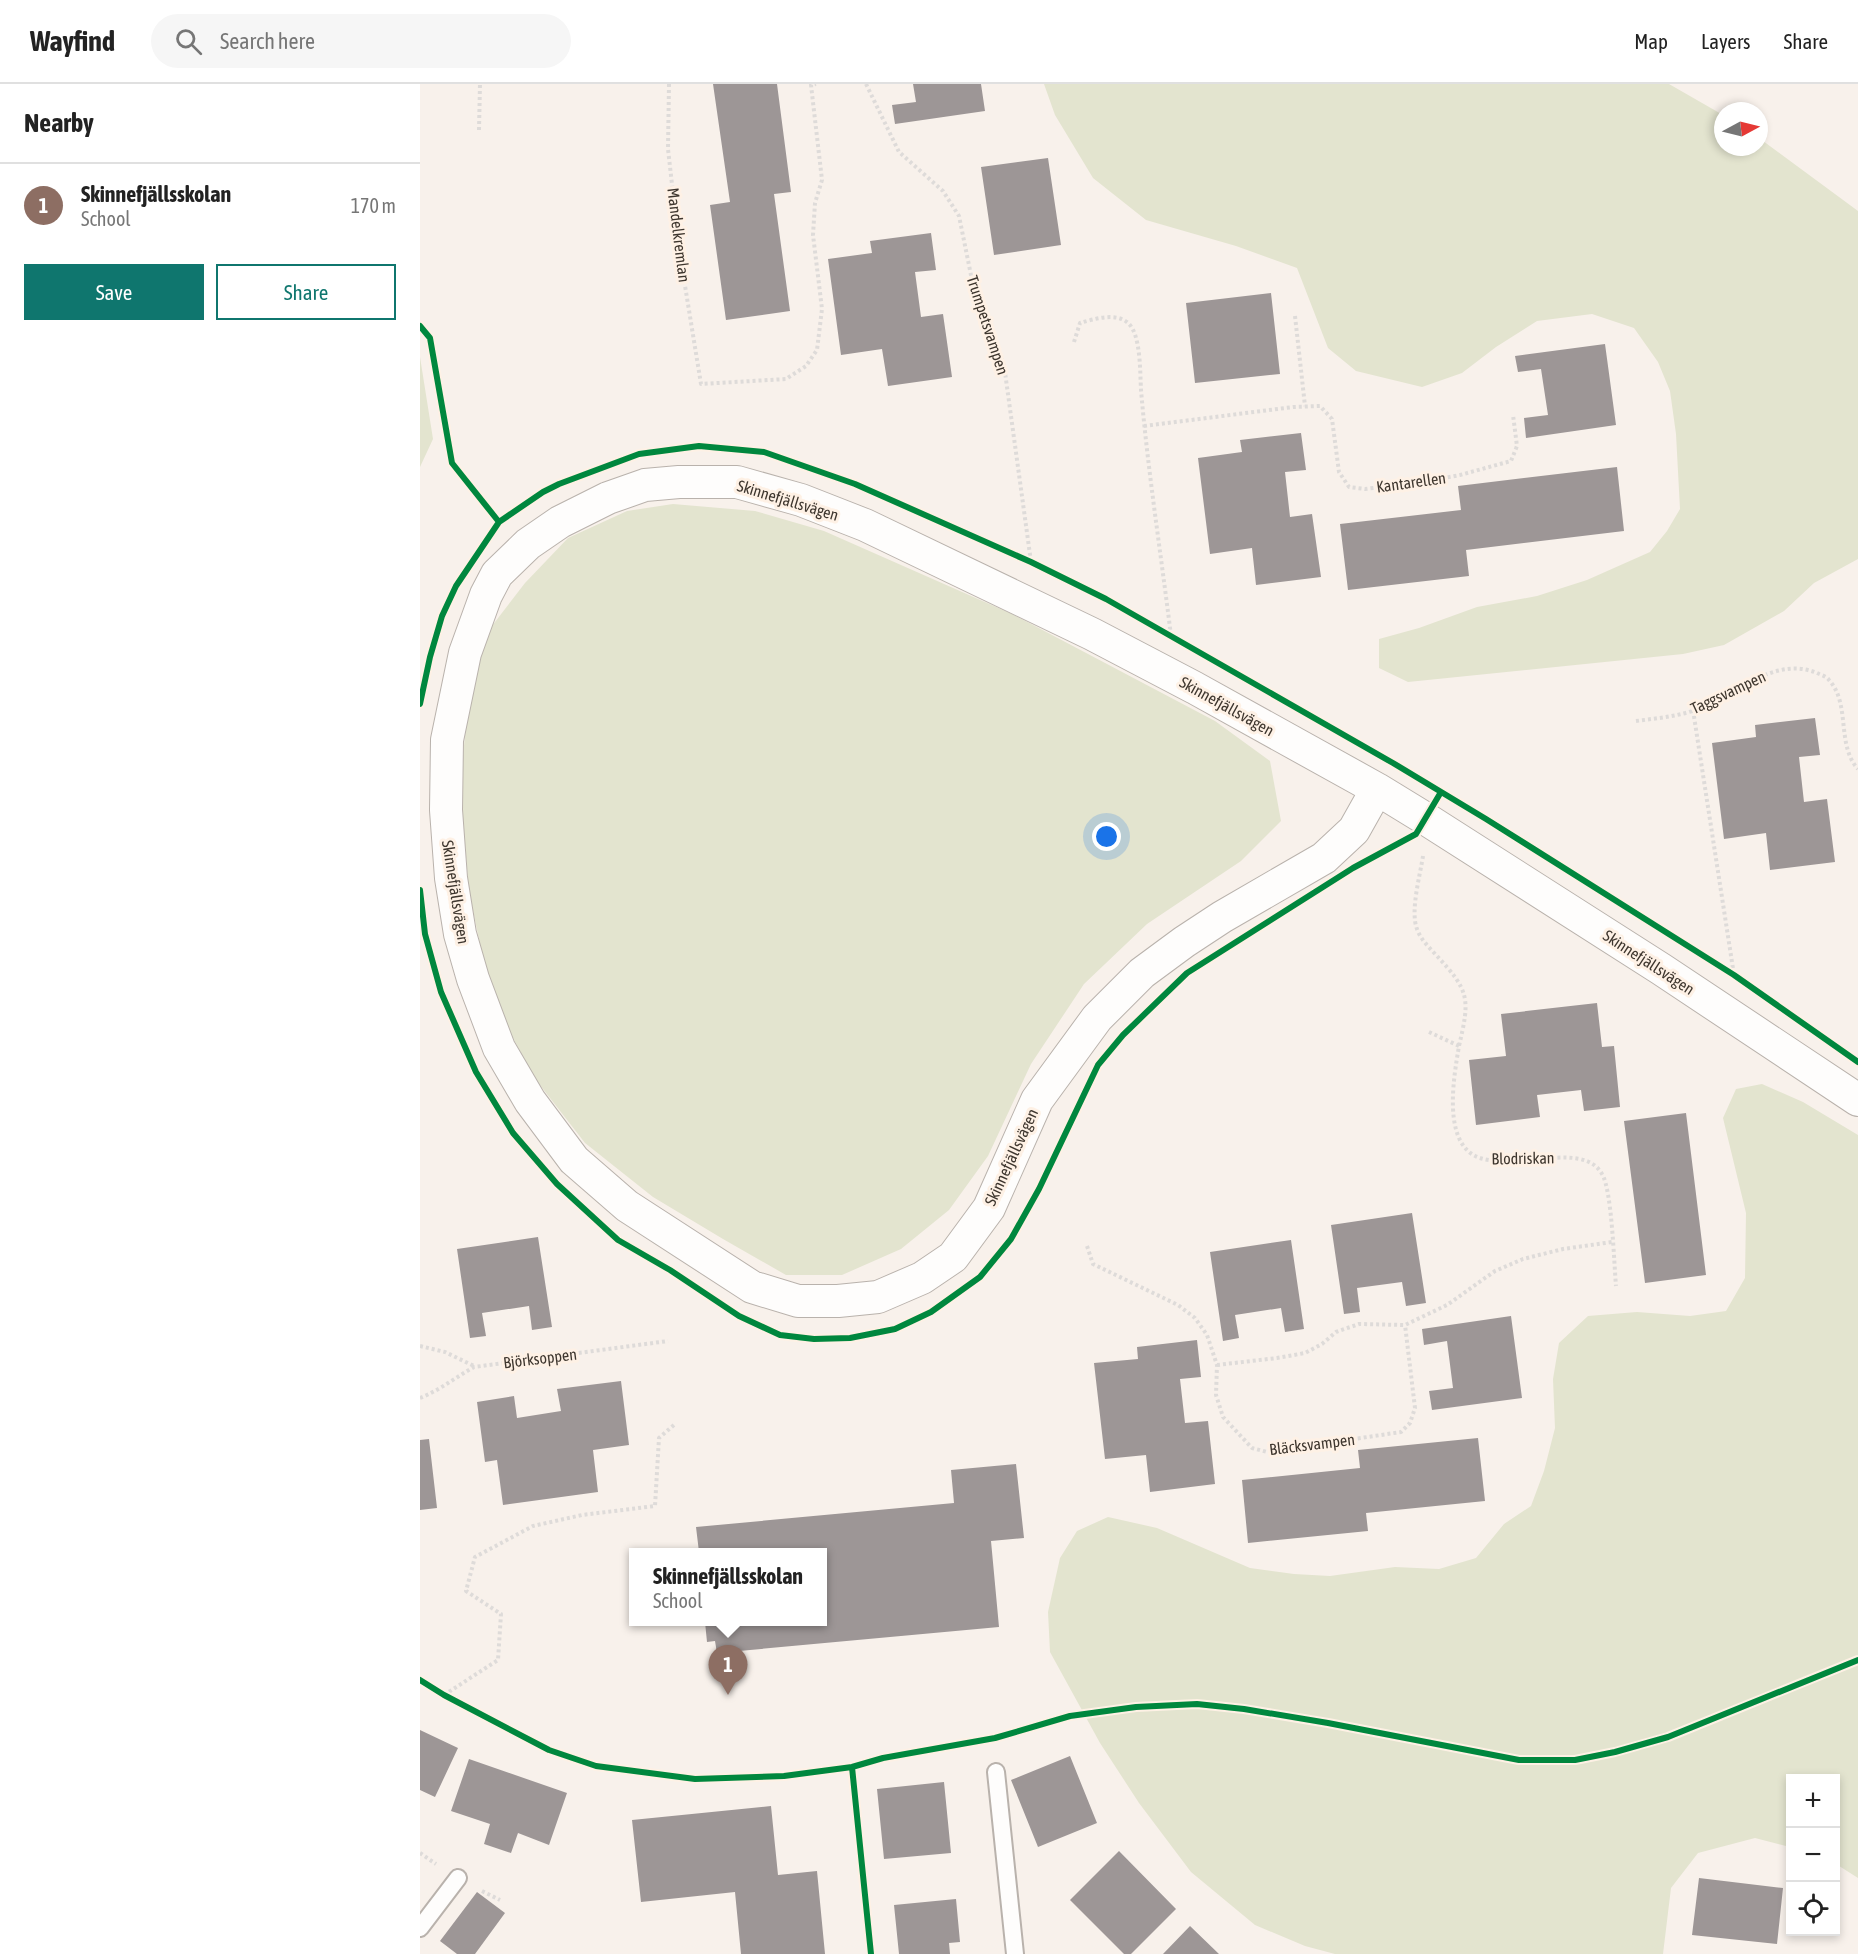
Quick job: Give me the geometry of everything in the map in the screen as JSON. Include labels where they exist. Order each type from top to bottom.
[{"type":"street","name":"Skinnefjällsvägen","points":[[1377,789],[1354,830],[1324,858],[1222,917],[1184,942],[1142,974],[1096,1018],[1037,1100],[989,1208],[953,1257],[922,1278],[878,1297],[838,1301],[798,1301],[752,1287],[627,1206],[574,1160],[530,1101],[499,1048],[473,979],[460,934],[451,879],[446,810],[447,740],[465,653],[486,595],[497,574],[528,544],[560,522],[609,498],[645,485],[679,482],[737,482],[801,500],[865,525],[1092,634],[1377,789],[1661,969],[1858,1100]]},
{"type":"lane","points":[[996,1773],[1015,1954]]},
{"type":"lane","points":[[420,1928],[458,1878]]},
{"type":"path","points":[[479,130],[480,84]]},
{"type":"path","points":[[1144,426],[1305,406],[1295,316]]},
{"type":"path","points":[[1074,342],[1080,323],[1114,317],[1128,323],[1136,338],[1144,426],[1171,636]]},
{"type":"path","points":[[1693,710],[1734,975]]},
{"type":"path","points":[[1426,819],[1420,880],[1414,907],[1416,928],[1423,941],[1457,978],[1466,995],[1467,1014],[1459,1046],[1429,1032]]},
{"type":"path","points":[[1218,1365],[1305,1353],[1323,1344],[1336,1332],[1359,1324],[1405,1325],[1447,1305],[1495,1271],[1523,1259],[1563,1249],[1612,1242]]},
{"type":"path","points":[[420,1346],[445,1352],[474,1367]]},
{"type":"path","points":[[444,1695],[498,1660],[501,1614],[466,1591],[475,1557],[533,1526],[582,1515],[655,1506],[659,1438],[675,1424]]},
{"type":"green space","points":[[1044,84],[1669,84],[1714,110],[1714,156],[1768,156],[1768,145],[1858,211],[1858,559],[1814,583],[1784,611],[1724,645],[1683,654],[1408,682],[1379,668],[1379,639],[1419,628],[1477,607],[1537,596],[1587,580],[1650,552],[1667,531],[1680,509],[1676,434],[1670,391],[1658,362],[1634,328],[1592,314],[1537,321],[1496,347],[1462,373],[1422,387],[1356,371],[1328,348],[1297,268],[1236,246],[1146,220],[1093,178],[1055,115]]},
{"type":"green space","points":[[420,357],[433,439],[420,467]]},
{"type":"green space","points":[[673,504],[755,511],[824,531],[1012,614],[1215,721],[1270,761],[1281,821],[1241,861],[1147,924],[1084,984],[1031,1064],[988,1156],[949,1210],[901,1249],[842,1275],[786,1275],[653,1197],[585,1143],[536,1080],[491,998],[469,891],[460,787],[470,684],[485,635],[525,583],[568,538],[627,511]]},
{"type":"green space","points":[[1762,1084],[1803,1102],[1858,1135],[1858,1878],[1840,1867],[1840,1774],[1786,1774],[1786,1846],[1755,1838],[1698,1853],[1671,1888],[1663,1954],[1335,1954],[1305,1946],[1255,1925],[1191,1872],[1139,1803],[1100,1743],[1050,1652],[1048,1612],[1060,1558],[1077,1531],[1108,1517],[1157,1528],[1250,1568],[1294,1574],[1330,1576],[1395,1567],[1439,1569],[1476,1558],[1504,1524],[1531,1506],[1544,1471],[1555,1428],[1553,1379],[1559,1343],[1588,1316],[1637,1312],[1690,1316],[1726,1311],[1745,1278],[1746,1213],[1723,1118],[1736,1089]]},
{"type":"building","points":[[713,84],[777,84],[791,192],[774,194],[790,311],[726,320],[710,205],[730,202]]},
{"type":"building","points":[[913,84],[981,84],[985,111],[895,124],[892,105],[916,102]]},
{"type":"building","points":[[1048,158],[1061,245],[994,255],[981,167]]},
{"type":"building","points":[[931,233],[936,270],[915,272],[921,317],[943,314],[952,377],[888,386],[882,349],[841,355],[828,259],[872,253],[870,241]]},
{"type":"building","points":[[1271,293],[1280,374],[1195,383],[1186,303]]},
{"type":"building","points":[[1605,344],[1616,425],[1526,438],[1524,418],[1548,415],[1541,369],[1518,372],[1515,356]]},
{"type":"building","points":[[1301,433],[1306,470],[1285,472],[1290,517],[1312,514],[1321,577],[1256,585],[1252,548],[1210,554],[1198,458],[1242,452],[1240,440]]},
{"type":"building","points":[[1617,467],[1624,531],[1466,550],[1469,576],[1348,590],[1340,524],[1461,510],[1458,486]]},
{"type":"building","points":[[1815,718],[1820,755],[1799,757],[1804,802],[1827,799],[1835,862],[1770,870],[1766,833],[1724,839],[1712,743],[1756,737],[1755,725]]},
{"type":"building","points":[[1597,1003],[1602,1047],[1614,1046],[1620,1107],[1584,1111],[1581,1090],[1537,1095],[1540,1117],[1476,1125],[1469,1060],[1506,1056],[1501,1014]]},
{"type":"building","points":[[1686,1113],[1706,1275],[1645,1283],[1624,1121]]},
{"type":"building","points":[[1412,1213],[1426,1303],[1406,1306],[1402,1282],[1357,1288],[1360,1312],[1344,1314],[1331,1225]]},
{"type":"building","points":[[538,1237],[552,1327],[532,1330],[529,1306],[482,1313],[486,1336],[470,1338],[457,1249]]},
{"type":"building","points":[[1291,1240],[1304,1329],[1285,1332],[1281,1308],[1235,1315],[1239,1338],[1223,1341],[1210,1252]]},
{"type":"building","points":[[1511,1316],[1522,1398],[1432,1410],[1429,1391],[1453,1388],[1447,1341],[1424,1345],[1422,1329]]},
{"type":"building","points":[[1197,1340],[1201,1377],[1180,1379],[1185,1423],[1208,1421],[1215,1484],[1150,1492],[1146,1455],[1105,1459],[1094,1363],[1138,1359],[1137,1347]]},
{"type":"building","points":[[621,1381],[629,1445],[593,1450],[598,1492],[503,1505],[497,1460],[485,1462],[477,1402],[514,1396],[517,1418],[561,1411],[557,1389]]},
{"type":"building","points":[[1478,1438],[1485,1501],[1366,1513],[1368,1531],[1248,1543],[1242,1480],[1360,1468],[1358,1450]]},
{"type":"building","points":[[429,1439],[437,1508],[420,1510],[420,1440]]},
{"type":"building","points":[[1016,1464],[1024,1538],[991,1541],[999,1627],[717,1653],[715,1641],[707,1642],[705,1626],[827,1626],[827,1548],[699,1548],[696,1527],[954,1503],[951,1470]]},
{"type":"building","points":[[420,1730],[458,1748],[435,1797],[420,1790]]},
{"type":"building","points":[[1070,1756],[1097,1823],[1038,1847],[1011,1780]]},
{"type":"building","points":[[469,1759],[567,1793],[549,1845],[518,1833],[511,1853],[484,1844],[490,1824],[451,1811]]},
{"type":"building","points":[[944,1782],[951,1853],[884,1859],[877,1789]]},
{"type":"building","points":[[771,1806],[778,1875],[817,1871],[825,1954],[741,1954],[735,1892],[641,1902],[632,1820]]},
{"type":"building","points":[[1119,1851],[1176,1909],[1131,1954],[1124,1954],[1070,1900]]},
{"type":"building","points":[[1699,1878],[1783,1888],[1777,1944],[1692,1935]]},
{"type":"building","points":[[477,1892],[505,1913],[475,1954],[457,1954],[440,1941]]},
{"type":"building","points":[[956,1899],[960,1942],[949,1943],[950,1954],[899,1954],[894,1905]]},
{"type":"building","points":[[1190,1926],[1219,1954],[1163,1954]]},
{"type":"cycle path","points":[[420,326],[430,338],[452,463],[499,522]]},
{"type":"cycle path","points":[[420,704],[442,616],[456,586],[499,522],[543,492],[559,484],[639,454],[699,446],[764,452],[855,484],[1031,562],[1106,599],[1393,763],[1486,819],[1734,975],[1858,1062]]},
{"type":"cycle path","points":[[420,890],[425,934],[441,992],[476,1072],[513,1133],[557,1184],[618,1240],[670,1270],[739,1316],[780,1335],[814,1339],[850,1338],[895,1329],[931,1312],[980,1277],[1011,1239],[1039,1189],[1098,1065],[1123,1035],[1187,973],[1353,868],[1416,834],[1441,792]]},
{"type":"cycle path","points":[[420,1680],[549,1750],[596,1766],[695,1779],[784,1776],[852,1767],[883,1758],[995,1738],[1070,1716],[1136,1707],[1197,1704],[1328,1723],[1519,1760],[1575,1760],[1615,1752],[1668,1737],[1858,1660]]},
{"type":"cycle path","points":[[852,1767],[871,1954]]},
{"type":"place","name":"Skinnefjällsskolan","points":[[728,1695]]}]
